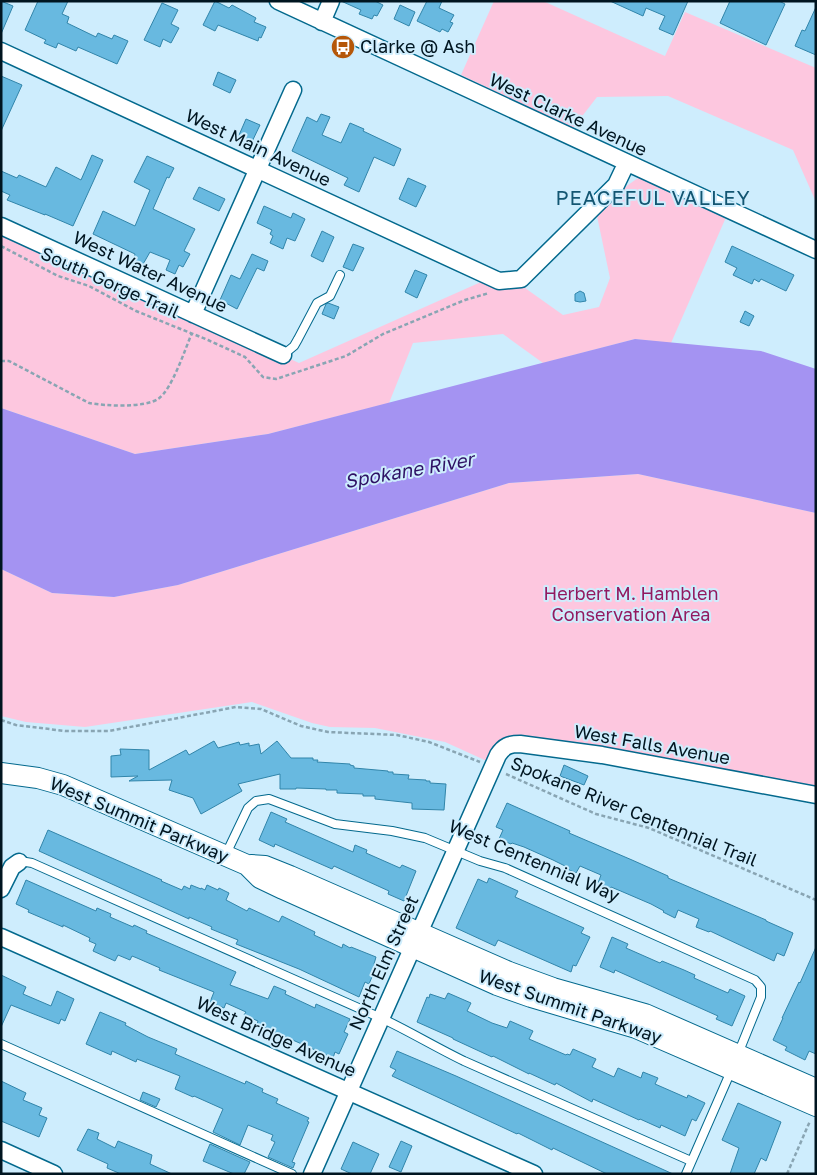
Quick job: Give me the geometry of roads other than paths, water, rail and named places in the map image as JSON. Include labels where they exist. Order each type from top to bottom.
[{"type":"street","name":"West Clarke Avenue","points":[[278,1],[626,164],[816,250]]},
{"type":"street","points":[[322,22],[331,1]]},
{"type":"street","name":"West Main Avenue","points":[[1,51],[498,281],[521,279],[616,185],[626,164]]},
{"type":"street","points":[[193,314],[293,90]]},
{"type":"street","name":"West Water Avenue","points":[[1,226],[282,355]]},
{"type":"street","name":"West Falls Avenue","points":[[493,768],[498,755],[505,746],[520,744],[602,755],[816,795]]},
{"type":"street","name":"North Elm Street","points":[[312,1174],[493,768]]},
{"type":"street","name":"West Summit Parkway","points":[[1,773],[38,778],[63,785],[246,865],[260,878],[283,889],[415,940],[514,991],[636,1028],[816,1089]]},
{"type":"street","points":[[1,889],[11,868],[19,862]]},
{"type":"street","name":"West Bridge Avenue","points":[[1,937],[534,1174]]},
{"type":"street","name":"West Summit Parkway","points":[[735,1062],[814,1111]]},
{"type":"street","points":[[1,1150],[54,1174]]},
{"type":"lane","points":[[282,355],[294,346],[312,310],[317,303],[330,296],[340,275]]},
{"type":"lane","name":"West Centennial Way","points":[[225,856],[248,808],[256,802],[265,799],[277,801],[308,815],[335,824],[403,833],[433,840],[526,877],[755,980],[761,987],[762,997],[686,1174]]},
{"type":"lane","points":[[19,862],[32,864],[381,1018],[458,1058],[691,1161]]},
{"type":"lane","points":[[1,1044],[292,1174]]},
{"type":"water","name":"Spokane River","points":[[635,339],[761,351],[816,369],[816,513],[638,474],[509,483],[178,585],[114,597],[52,593],[1,569],[1,408],[135,454],[268,434]]},
{"type":"place","name":"Clarke @ Ash","points":[[343,47]]},
{"type":"district","name":"PEACEFUL VALLEY","points":[[653,198]]},
{"type":"park label","name":"Herbert M. Hamblen Conservation Area","points":[[631,604]]}]
